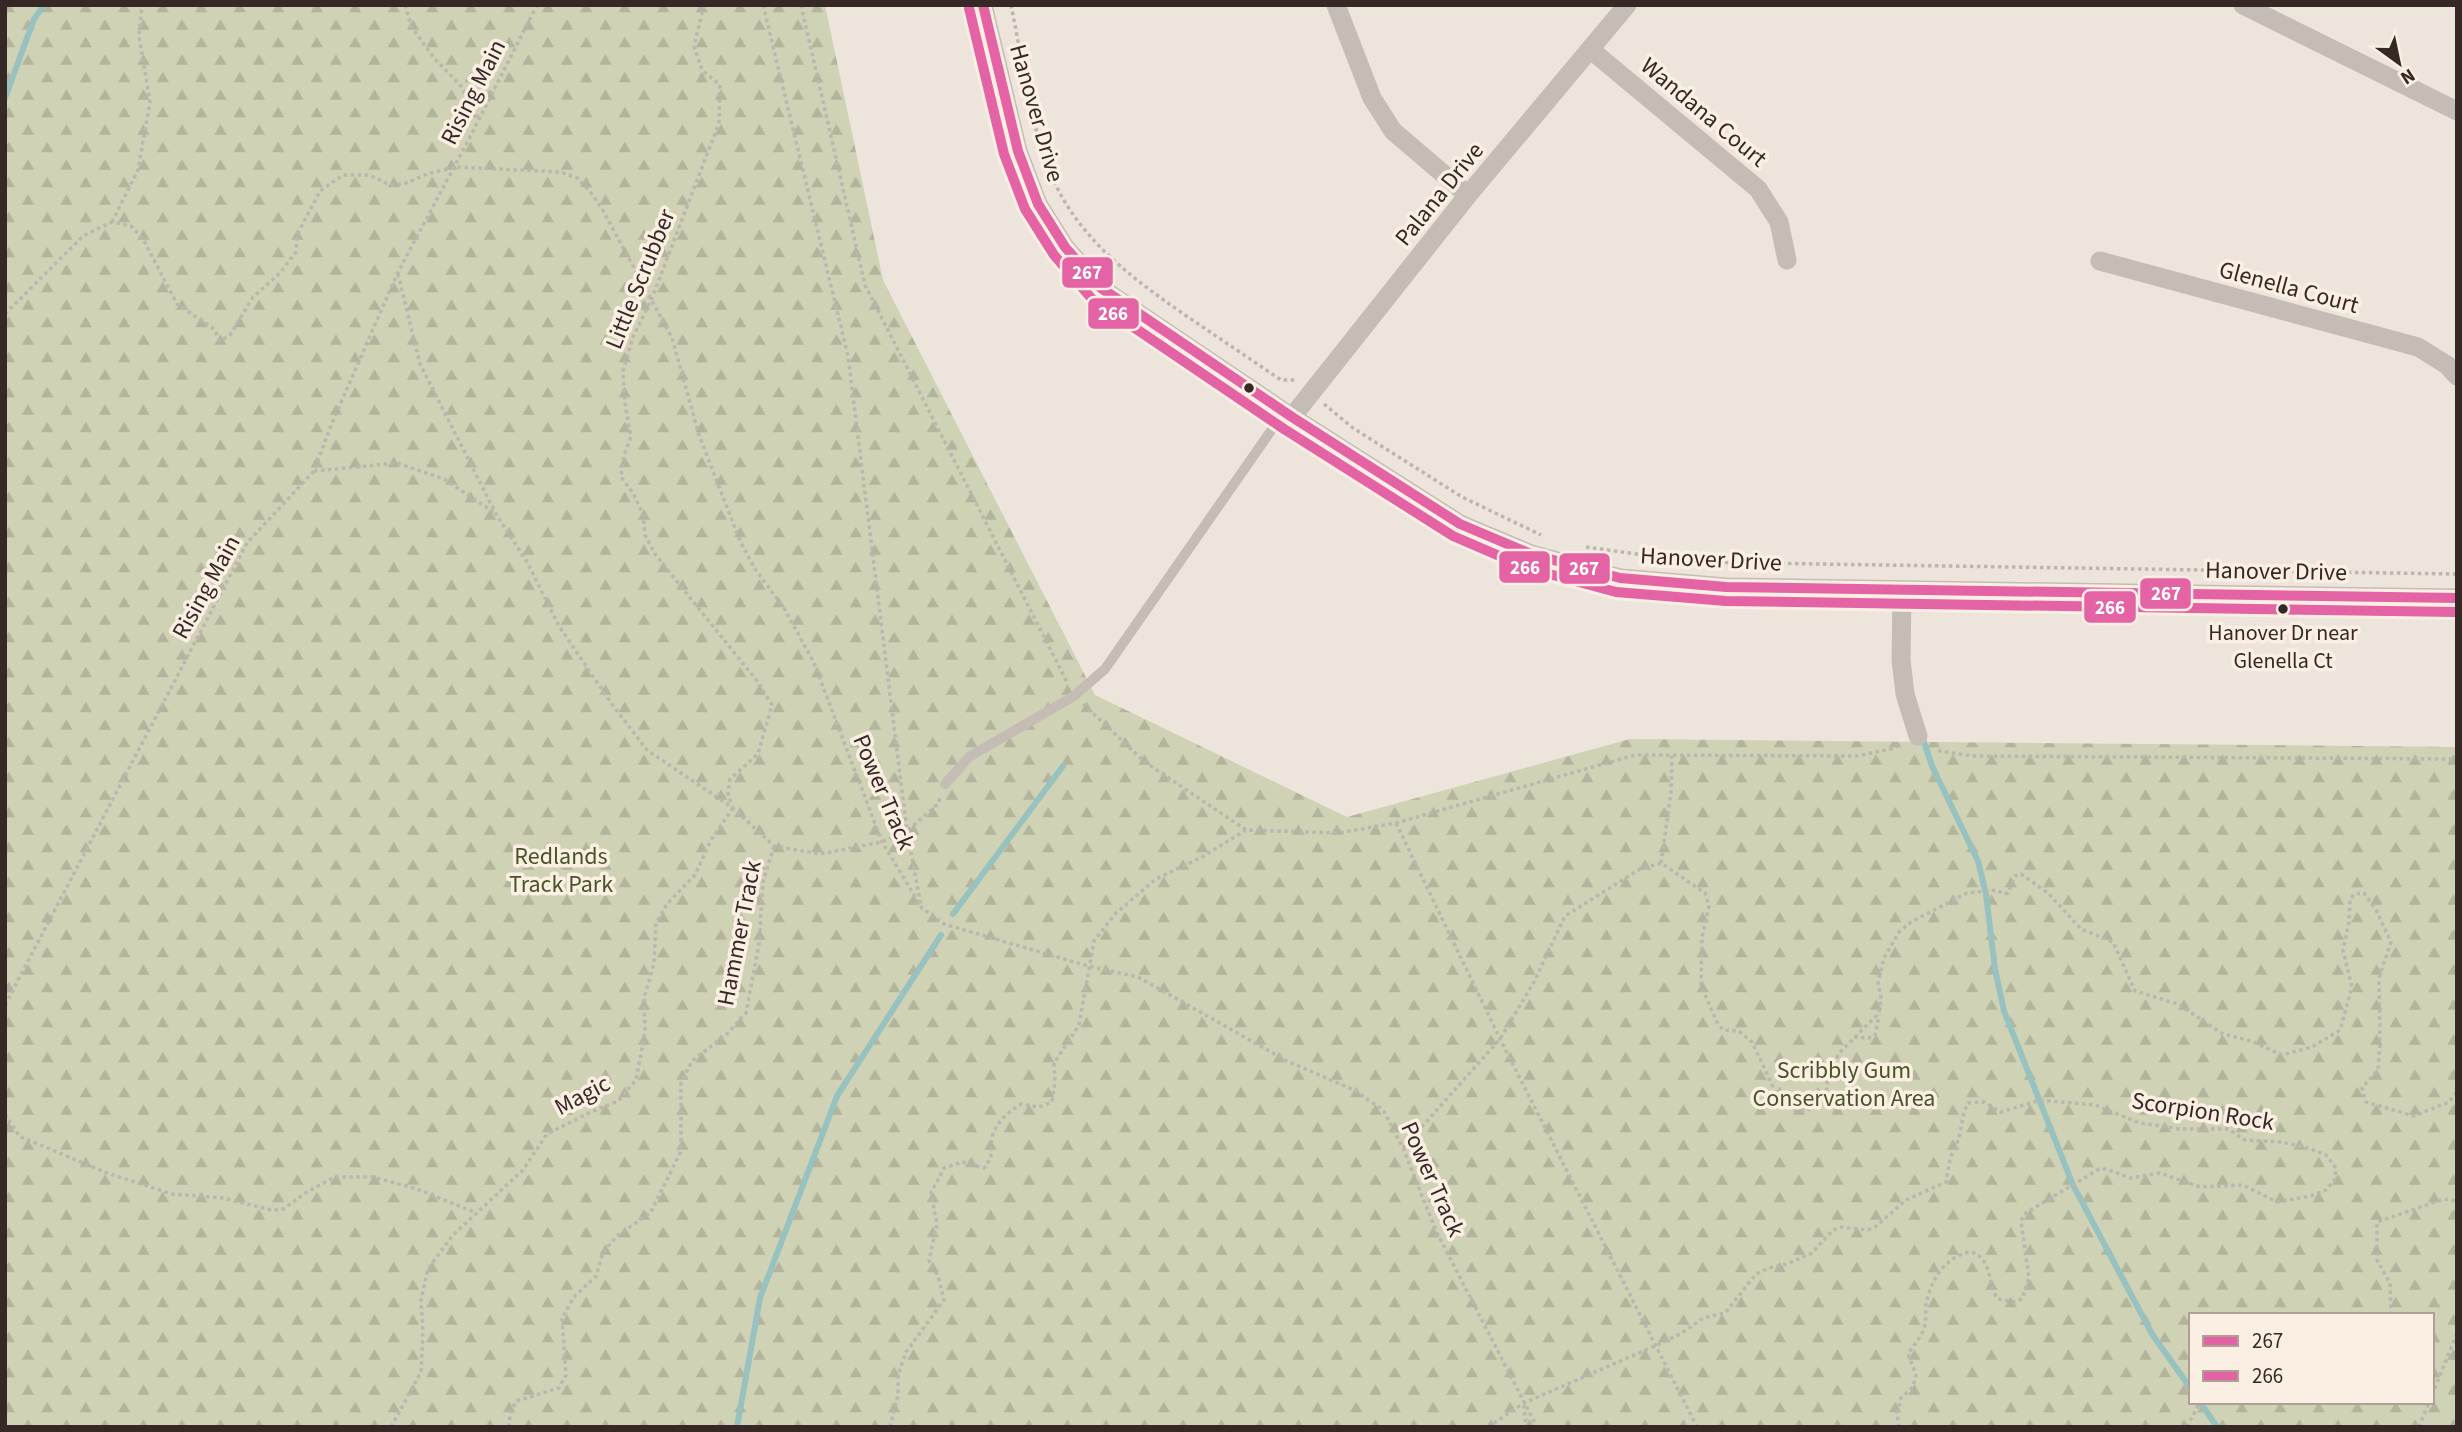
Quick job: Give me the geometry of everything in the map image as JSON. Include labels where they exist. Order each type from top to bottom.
[{"type":"street","name":"Hanover Drive","points":[[983,5],[1018,151],[1038,204],[1065,247],[1101,288],[1288,414],[1460,524],[1531,554],[1620,578],[1727,587],[2457,598]]},
{"type":"street","points":[[1336,5],[1372,98],[1393,131],[1468,195]]},
{"type":"street","name":"Palana Drive","points":[[1288,414],[1627,5]]},
{"type":"street","points":[[2243,5],[2457,111]]},
{"type":"street","name":"Wandana Court","points":[[1591,50],[1758,189],[1780,222],[1787,260]]},
{"type":"street","name":"Glenella Court","points":[[2100,261],[2418,347],[2447,365],[2457,376]]},
{"type":"street","points":[[1902,590],[1901,660],[1905,694],[1918,736]]},
{"type":"lane","points":[[945,784],[969,757],[1074,696],[1105,669],[1288,414]]},
{"type":"path","points":[[112,222],[138,170],[150,102],[139,36],[142,5]]},
{"type":"path","points":[[405,5],[411,26],[434,58],[461,86],[479,119]]},
{"type":"path","name":"Rising Main","points":[[5,1005],[247,543],[314,471],[398,272],[537,5]]},
{"type":"path","name":"Little Scrubber","points":[[704,5],[695,46],[702,69],[720,85],[719,123],[652,298],[633,337],[623,371],[631,437],[624,455],[621,477],[633,493],[643,514],[645,536],[655,554],[758,681],[772,705],[758,754],[730,779],[728,793],[733,808]]},
{"type":"path","points":[[763,5],[848,356],[907,831],[922,908]]},
{"type":"path","points":[[801,5],[864,285],[1074,696],[1145,762],[1246,830],[1338,833],[1396,822],[1635,755],[1857,756],[1895,748],[1904,739],[1932,735],[1940,751],[1972,756],[2457,759]]},
{"type":"path","points":[[1011,5],[1045,158],[1070,209],[1092,240],[1137,282],[1281,380],[1300,379]]},
{"type":"path","points":[[5,314],[83,236],[112,222],[131,226],[143,239],[177,304],[214,329],[220,341],[229,335],[253,297],[280,273],[296,252],[297,235],[320,191],[343,175],[369,175],[390,185],[404,184],[454,167]]},
{"type":"path","name":"Power Track","points":[[454,167],[561,172],[577,178],[601,207],[672,338],[699,435],[740,541],[755,569],[784,608],[814,663],[882,842],[922,908],[944,924],[1088,966],[1138,977],[1287,1061],[1354,1090],[1383,1110],[1403,1148],[1436,1231],[1537,1427]]},
{"type":"path","points":[[398,272],[420,364],[496,514],[527,562],[559,626],[611,703],[647,750],[733,808],[774,846],[820,854],[882,842],[907,831],[938,804],[945,784]]},
{"type":"path","points":[[1327,407],[1388,451],[1462,497],[1551,538]]},
{"type":"path","points":[[314,471],[397,463],[444,479],[496,514]]},
{"type":"path","points":[[1574,545],[1693,562],[2457,574]]},
{"type":"path","points":[[1661,863],[1671,792],[1672,756]]},
{"type":"path","name":"Magic","points":[[391,1427],[421,1372],[421,1300],[428,1269],[453,1235],[523,1170],[547,1134],[618,1101],[636,1080],[645,1032],[644,998],[654,962],[656,923],[667,904],[695,874],[711,840],[733,808]]},
{"type":"path","points":[[1396,822],[1500,1038],[1697,1427]]},
{"type":"path","points":[[890,1427],[898,1395],[898,1375],[906,1352],[944,1300],[939,1276],[929,1261],[937,1223],[931,1193],[944,1168],[961,1162],[984,1168],[992,1158],[993,1135],[1004,1115],[1021,1104],[1039,1107],[1052,1102],[1054,1063],[1079,1025],[1094,941],[1116,913],[1156,879],[1202,857],[1246,830]]},
{"type":"path","name":"Hammer Track","points":[[509,1427],[510,1415],[516,1401],[559,1388],[566,1375],[562,1319],[573,1298],[596,1276],[603,1252],[617,1236],[651,1212],[681,1151],[681,1083],[692,1061],[727,1034],[747,1013],[759,944],[763,882],[774,846]]},
{"type":"path","points":[[1661,863],[1705,893],[1709,906],[1702,937],[1701,986],[1717,1022],[1723,1030],[1739,1031],[1752,1042],[1775,1091],[1785,1104],[1795,1111],[1808,1110],[1826,1095],[1828,1076],[1839,1053],[1879,1013]]},
{"type":"path","points":[[1403,1148],[1500,1038],[1534,982],[1565,916],[1640,869],[1661,863]]},
{"type":"path","points":[[1854,1037],[1875,1036],[1881,998],[1878,983],[1884,958],[1899,932],[1911,922],[1967,893],[1991,890],[2008,893],[2015,876],[2025,875],[2048,893],[2081,929],[2112,942],[2135,991],[2178,1004],[2223,1034],[2251,1041],[2281,1055],[2312,1047],[2340,1030],[2352,987],[2343,950],[2350,900],[2354,894],[2364,893],[2391,942],[2379,978],[2378,1070],[2362,1088],[2366,1102],[2414,1116],[2449,1101],[2457,1092]]},
{"type":"path","name":"Scorpion Rock","points":[[1657,1345],[1682,1333],[1703,1318],[1725,1313],[1756,1274],[1812,1253],[1833,1230],[1841,1227],[1868,1230],[1906,1200],[1946,1182],[1950,1159],[1959,1138],[1968,1103],[1984,1102],[2001,1112],[2040,1100],[2095,1105],[2140,1123],[2180,1129],[2228,1129],[2245,1140],[2282,1142],[2311,1149],[2326,1155],[2336,1168],[2335,1179],[2326,1190],[2311,1196],[2277,1202],[2243,1185],[2200,1187],[2160,1174],[2130,1178],[2106,1168],[2099,1169],[2024,1214],[2021,1221],[2029,1279],[2022,1299],[2004,1302],[1998,1299],[1993,1293],[1990,1273],[1982,1259],[1973,1252],[1966,1252],[1950,1260],[1939,1270],[1926,1305],[1923,1332],[1908,1354],[1916,1375],[1913,1387],[1901,1398],[1897,1413],[1899,1427]]},
{"type":"path","points":[[5,1114],[19,1136],[107,1173],[172,1194],[223,1198],[271,1210],[282,1209],[335,1177],[373,1177],[417,1189],[476,1212]]},
{"type":"path","points":[[2391,1313],[2390,1283],[2377,1260],[2377,1222],[2444,1199],[2457,1201]]},
{"type":"path","points":[[2434,1390],[2457,1333]]},
{"type":"path","points":[[1488,1427],[1524,1403],[1657,1345]]},
{"type":"path","points":[[1524,1403],[1526,1427]]},
{"type":"path","points":[[2187,1427],[2199,1404]]},
{"type":"path","points":[[2419,1427],[2428,1404]]},
{"type":"green space","name":"Redlands Track Park","points":[[5,5],[825,5],[883,280],[1095,695],[1347,817],[1630,739],[2457,747],[2457,1427],[5,1427]]},
{"type":"waterway","points":[[5,98],[34,19],[44,5]]},
{"type":"waterway","points":[[1923,739],[1932,766],[1978,861],[1986,894],[1995,969],[2004,1011],[2073,1185],[2152,1334],[2189,1386]]},
{"type":"waterway","points":[[953,914],[1063,766]]},
{"type":"waterway","points":[[737,1427],[760,1298],[837,1096],[941,935]]},
{"type":"waterway","points":[[2201,1404],[2217,1427]]},
{"type":"transit line","name":"267","points":[[983,5],[1018,151],[1038,204],[1065,247],[1101,288],[1292,417],[1460,524],[1531,554],[1620,578],[1726,587],[2457,598]]},
{"type":"transit line","name":"266","points":[[969,8],[1004,154],[1025,209],[1054,255],[1092,299],[1284,429],[1453,536],[1527,568],[1616,592],[1726,601],[2457,612]]},
{"type":"place","name":"Hanover Dr near Glenella Ct","points":[[2283,609]]},
{"type":"park label","name":"Scribbly Gum Conservation Area","points":[[1844,1084]]}]
